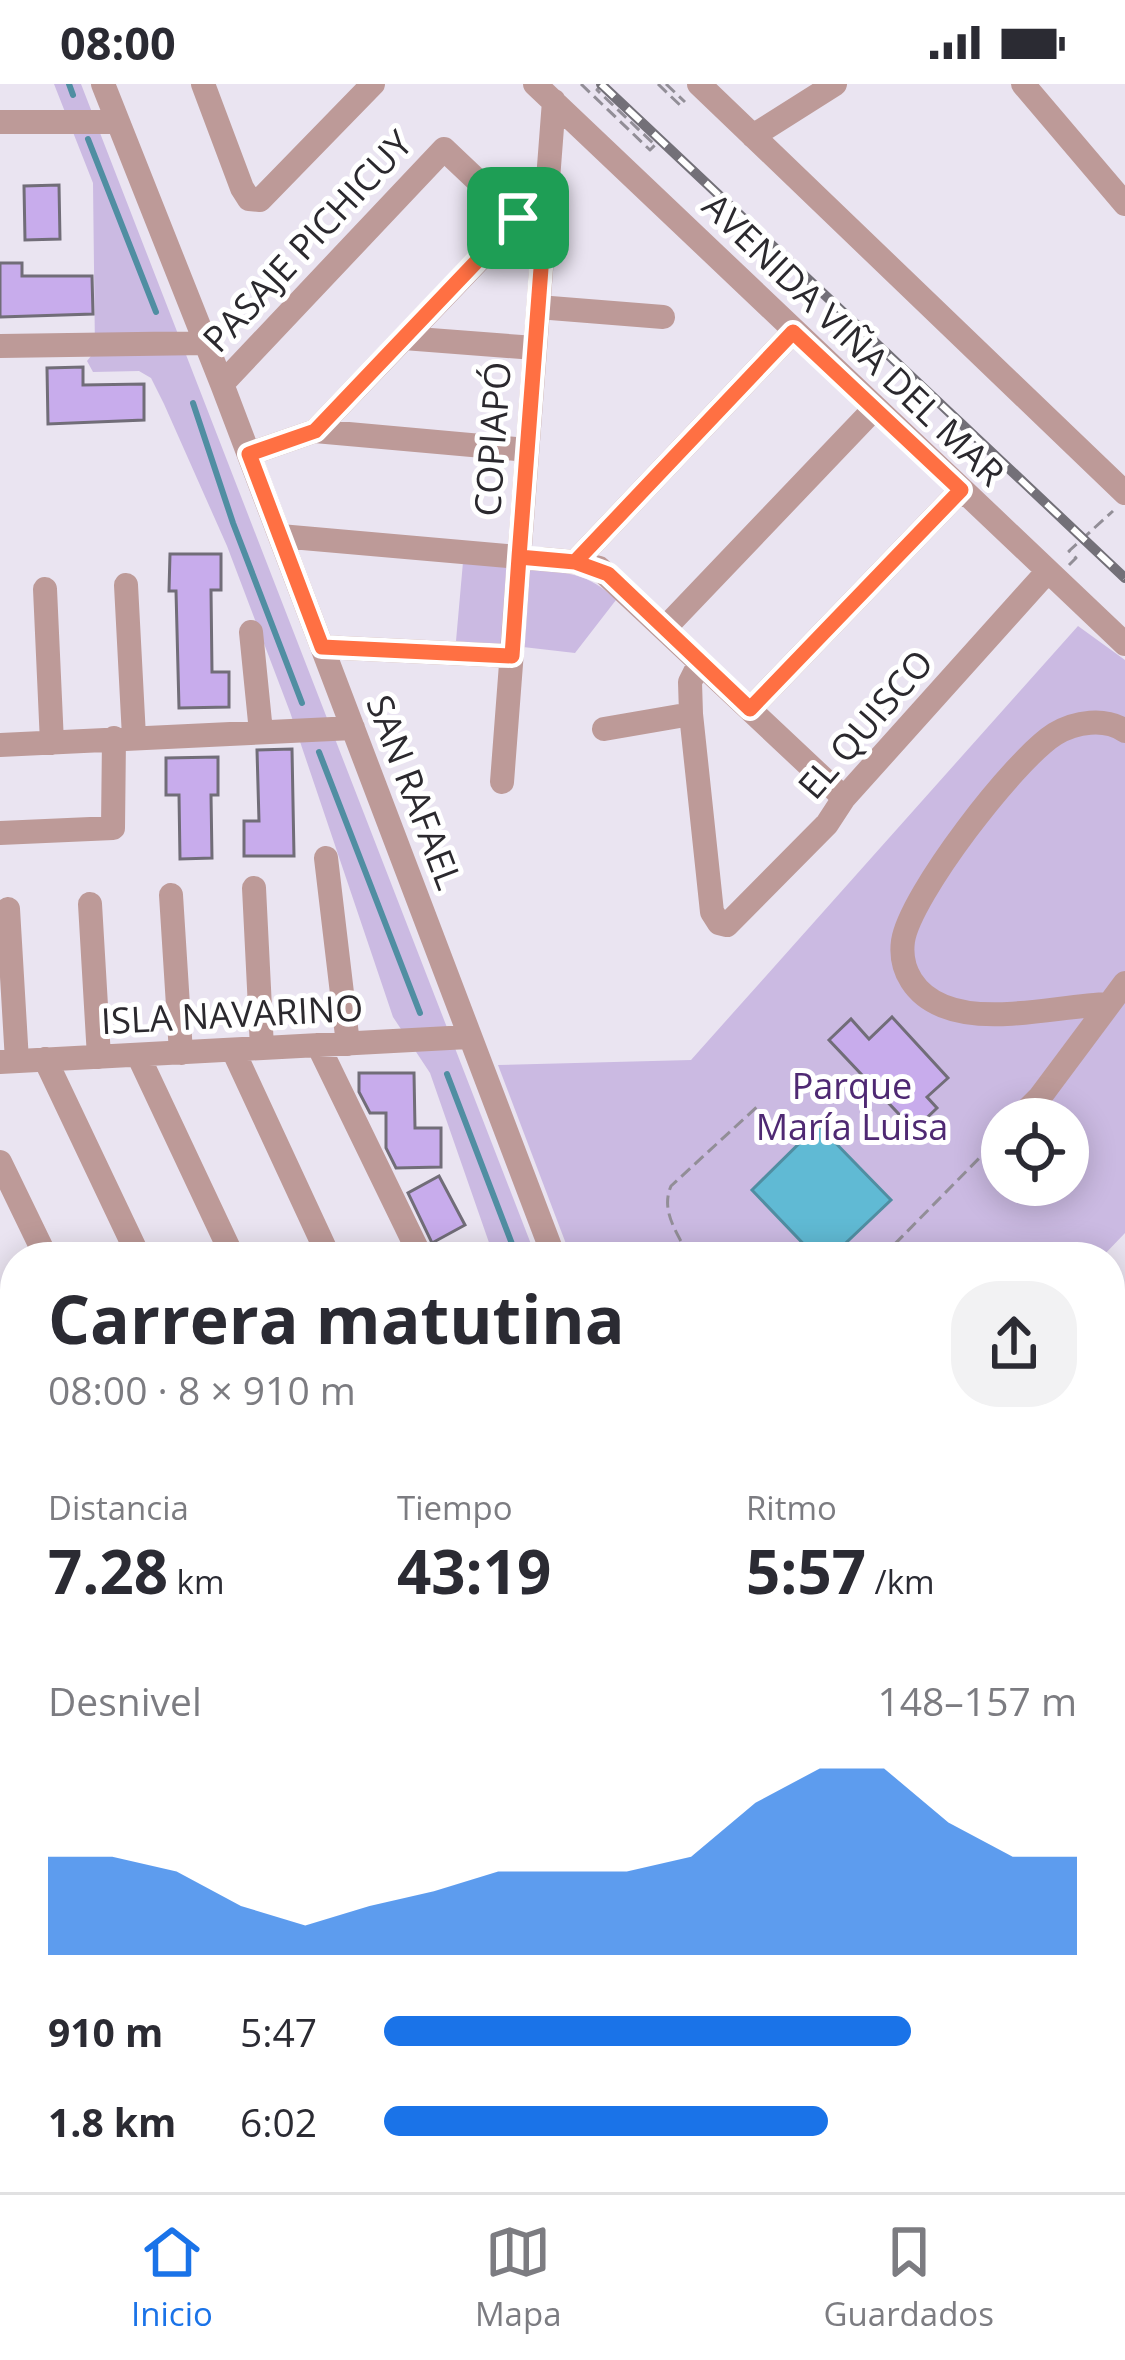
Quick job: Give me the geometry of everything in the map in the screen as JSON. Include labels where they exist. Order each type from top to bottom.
[{"type":"street","name":"SAN RAFAEL","points":[[103,84],[548,1242]]},
{"type":"street","points":[[203,84],[242,188],[249,199],[260,200],[373,84]]},
{"type":"street","points":[[699,84],[1125,497]]},
{"type":"street","points":[[753,136],[835,84]]},
{"type":"street","points":[[1023,84],[1120,189]]},
{"type":"street","name":"COPIAPÓ","points":[[502,782],[545,216],[544,93]]},
{"type":"street","name":"AVENIDA VIÑA DEL MAR","points":[[544,93],[1125,644]]},
{"type":"street","points":[[0,122],[118,122]]},
{"type":"street","name":"PASAJE PICHICUY","points":[[222,384],[445,148],[518,218]]},
{"type":"street","points":[[315,431],[518,218],[545,216]]},
{"type":"street","points":[[538,307],[662,317]]},
{"type":"street","points":[[575,562],[793,332]]},
{"type":"street","points":[[404,338],[535,348]]},
{"type":"street","points":[[0,346],[206,343]]},
{"type":"street","points":[[664,628],[874,409]]},
{"type":"street","points":[[249,454],[315,431],[527,450]]},
{"type":"street","points":[[750,709],[961,490]]},
{"type":"street","points":[[280,536],[575,562],[608,574],[844,798]]},
{"type":"street","name":"EL QUISCO","points":[[691,714],[712,912],[723,925],[735,921],[832,818],[844,798],[1051,576]]},
{"type":"street","points":[[0,833],[113,828],[124,738],[126,585]]},
{"type":"street","points":[[45,589],[52,743]]},
{"type":"street","points":[[251,632],[261,732]]},
{"type":"street","points":[[322,647],[512,656]]},
{"type":"street","points":[[604,729],[691,714],[690,682],[700,662]]},
{"type":"street","points":[[1108,1004],[979,1015],[947,1008],[926,998],[910,981],[903,945],[907,925],[957,844],[1042,743],[1075,724],[1117,725],[1125,731]]},
{"type":"street","points":[[0,745],[353,728]]},
{"type":"street","points":[[326,858],[348,1044]]},
{"type":"street","points":[[254,888],[262,1048]]},
{"type":"street","points":[[172,895],[181,1053]]},
{"type":"street","points":[[90,904],[99,1057]]},
{"type":"street","points":[[8,909],[8,1062]]},
{"type":"street","points":[[1039,1098],[1125,983]]},
{"type":"street","name":"ISLA NAVARINO","points":[[8,1062],[468,1037]]},
{"type":"street","points":[[318,1045],[414,1242]]},
{"type":"street","points":[[232,1050],[322,1242]]},
{"type":"street","points":[[138,1054],[226,1242]]},
{"type":"street","points":[[45,1059],[132,1242]]},
{"type":"street","points":[[0,1162],[39,1242]]},
{"type":"path","points":[[581,84],[650,150],[655,145],[597,90],[602,84]]},
{"type":"path","points":[[658,84],[682,108],[687,103],[666,84]]},
{"type":"path","points":[[1051,576],[1076,558],[1069,551],[1125,497]]},
{"type":"path","points":[[681,1242],[668,1217],[671,1186],[759,1105]]},
{"type":"path","points":[[897,1242],[981,1156]]},
{"type":"green space","points":[[54,84],[81,84],[530,1242],[489,1242],[430,1073],[393,1017],[290,712],[227,546],[151,378],[139,371],[93,372],[87,361],[95,351],[93,183]]},
{"type":"green space","points":[[463,562],[508,565],[501,645],[456,641]]},
{"type":"green space","points":[[529,569],[576,575],[616,600],[575,653],[523,647]]},
{"type":"green space","name":"Parque María Luisa","points":[[1078,626],[1125,660],[1125,1233],[1116,1242],[565,1242],[498,1065],[691,1060]]},
{"type":"water","points":[[818,1125],[891,1200],[847,1242],[802,1242],[752,1190]]},
{"type":"building","points":[[59,185],[60,239],[25,240],[24,186]]},
{"type":"building","points":[[0,263],[22,263],[22,276],[92,276],[93,314],[0,317]]},
{"type":"building","points":[[83,367],[83,385],[144,384],[144,420],[48,424],[47,368]]},
{"type":"building","points":[[170,554],[221,554],[221,590],[211,590],[212,672],[229,672],[229,707],[179,708],[176,591],[169,591]]},
{"type":"building","points":[[292,749],[294,856],[244,856],[244,821],[259,821],[257,750]]},
{"type":"building","points":[[218,757],[218,795],[211,795],[212,858],[180,859],[179,795],[166,795],[166,758]]},
{"type":"building","points":[[892,1017],[948,1078],[927,1097],[937,1108],[914,1130],[829,1040],[851,1019],[869,1039]]},
{"type":"building","points":[[359,1073],[414,1073],[415,1128],[441,1128],[441,1167],[396,1168],[386,1148],[386,1113],[370,1113],[359,1092]]},
{"type":"building","points":[[439,1176],[465,1225],[432,1242],[408,1193]]},
{"type":"waterway","points":[[69,84],[73,95]]},
{"type":"waterway","points":[[88,139],[156,312]]},
{"type":"waterway","points":[[193,403],[302,703]]},
{"type":"waterway","points":[[319,752],[420,1013]]},
{"type":"waterway","points":[[447,1074],[511,1242]]},
{"type":"railway","points":[[601,84],[1125,578]]},
{"type":"route","points":[[518,218],[315,431],[249,454],[322,647],[512,656],[519,557],[575,562],[608,574],[750,709],[961,490],[793,332],[575,562],[519,557],[545,216],[518,218]]}]
